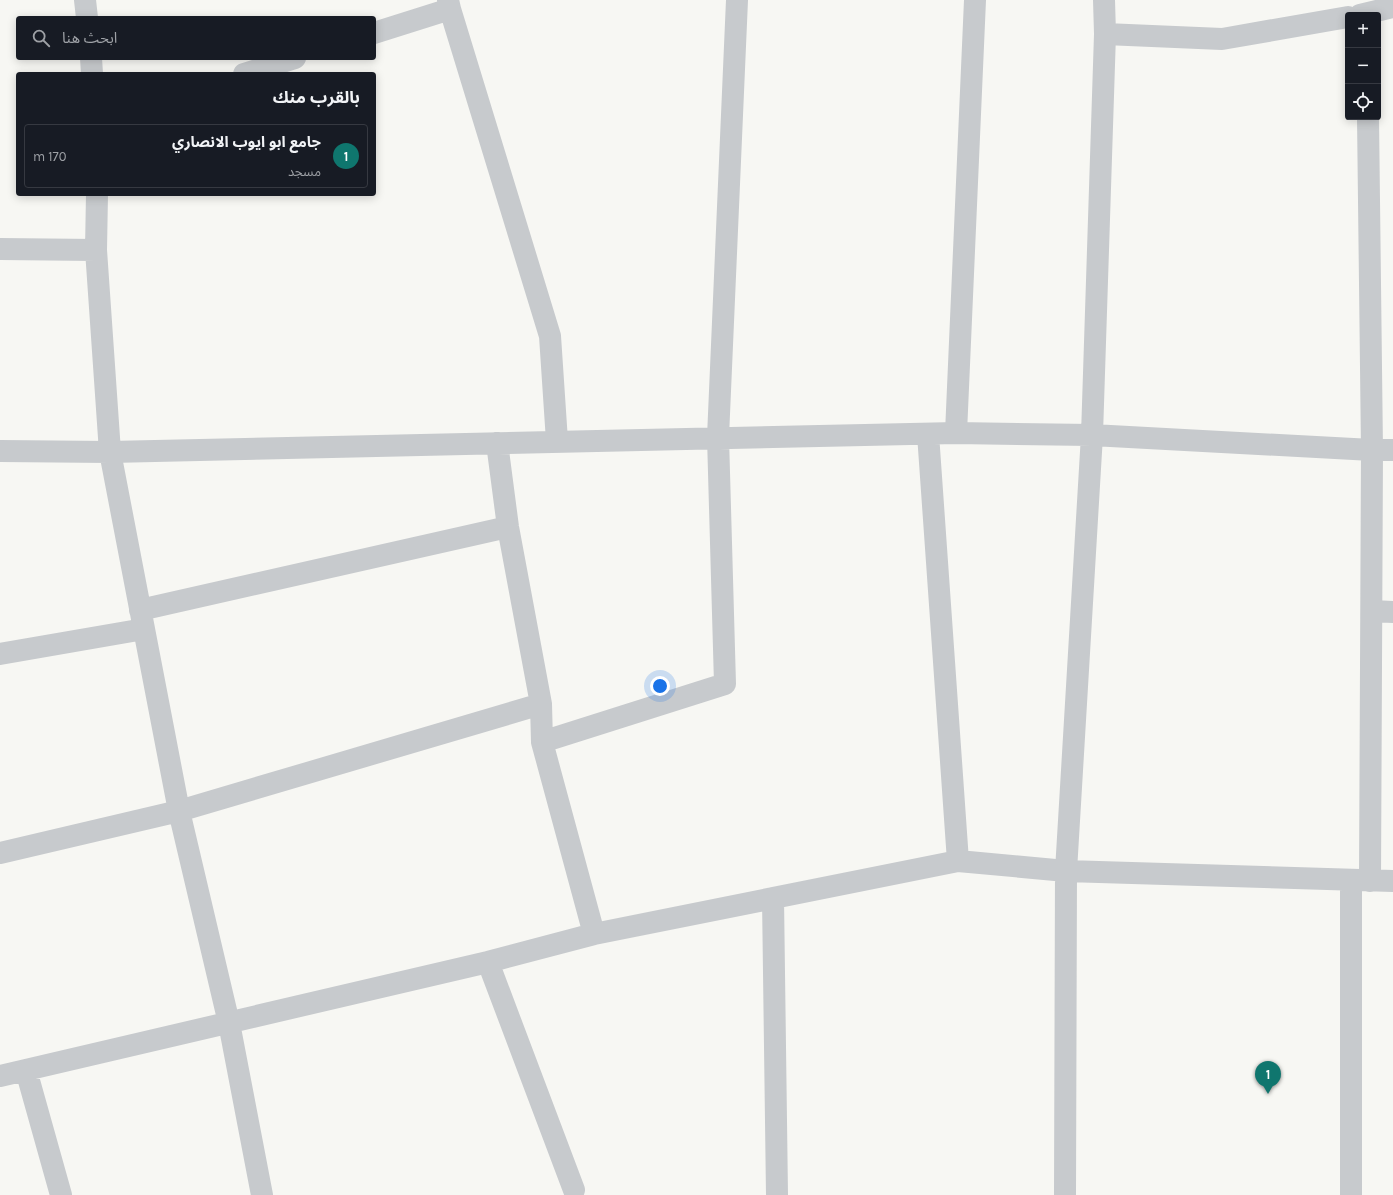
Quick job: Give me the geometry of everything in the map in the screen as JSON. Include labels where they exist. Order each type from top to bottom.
[{"type":"street","points":[[85,0],[87,16]]},
{"type":"street","points":[[542,742],[725,684],[718,437],[738,0]]},
{"type":"street","points":[[956,433],[975,0]]},
{"type":"street","points":[[1065,1195],[1066,871],[1092,435],[1105,34],[1104,0]]},
{"type":"street","points":[[376,32],[449,5],[550,336],[557,441]]},
{"type":"street","points":[[1372,12],[1393,7]]},
{"type":"street","points":[[1105,34],[1222,39],[1345,18]]},
{"type":"street","points":[[91,60],[92,72]]},
{"type":"street","points":[[250,72],[289,60]]},
{"type":"street","points":[[1351,1195],[1361,881],[1372,611],[1382,450],[1368,120]]},
{"type":"street","points":[[96,196],[96,250],[110,452],[179,811],[229,1023],[262,1195]]},
{"type":"street","points":[[0,249],[96,250]]},
{"type":"street","points":[[0,451],[110,452],[718,437],[956,433],[1092,435],[1382,450]]},
{"type":"street","points":[[928,434],[958,861]]},
{"type":"street","points":[[497,443],[508,527],[541,704],[542,742],[594,934]]},
{"type":"street","points":[[0,654],[508,527]]},
{"type":"street","points":[[1372,611],[1393,612]]},
{"type":"street","points":[[0,853],[179,811],[541,704]]},
{"type":"street","points":[[0,1076],[488,962],[594,934],[958,861],[1066,871],[1393,881]]},
{"type":"street","points":[[772,898],[777,1195]]},
{"type":"street","points":[[488,962],[574,1190]]},
{"type":"street","points":[[26,1070],[61,1195]]},
{"type":"place","name":"جامع ابو ايوب الانصاري","points":[[1268,1094]]}]
